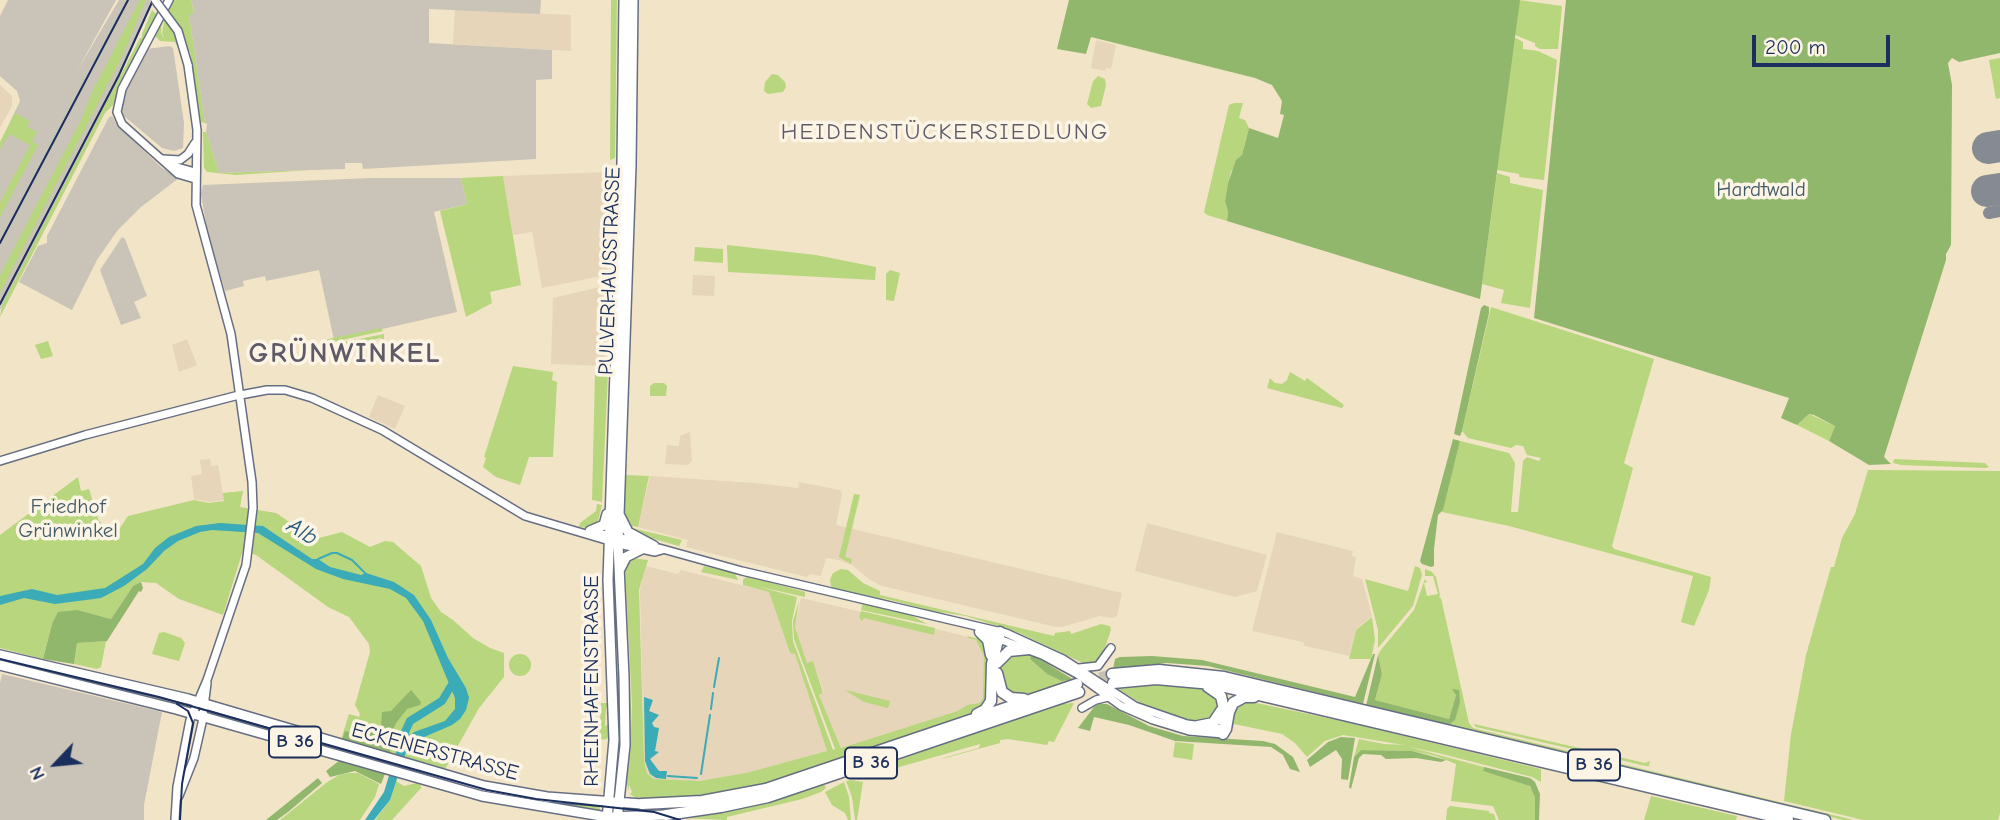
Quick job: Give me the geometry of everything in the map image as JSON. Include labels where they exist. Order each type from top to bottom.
[{"type":"highway","points":[[980,632],[989,642],[1002,692],[1011,698],[1028,700]]},
{"type":"highway","points":[[944,729],[955,721],[989,706],[994,664],[1002,635]]},
{"type":"highway","points":[[994,664],[1009,651],[1029,649]]},
{"type":"highway","name":"B 36","points":[[1112,674],[1159,670],[1224,677],[1825,820]]},
{"type":"highway","name":"B 36","points":[[1112,674],[1198,681],[1788,820]]},
{"type":"highway","points":[[1198,681],[1217,692],[1223,708],[1223,730]]},
{"type":"highway","name":"B 36","points":[[642,804],[690,802],[766,789],[1028,700],[1079,691]]},
{"type":"highway","name":"B 36","points":[[666,815],[721,807],[777,794],[1079,691]]},
{"type":"highway","points":[[1223,730],[1230,708],[1238,699],[1247,696],[1270,701],[1287,701]]},
{"type":"highway","points":[[1198,726],[1213,723],[1223,708]]},
{"type":"main road","name":"PULVERHAUSSTRASSE","points":[[614,540],[611,488],[625,0]]},
{"type":"main road","name":"PULVERHAUSSTRASSE","points":[[614,540],[619,512],[631,165],[633,0]]},
{"type":"main road","points":[[590,531],[605,523],[611,488]]},
{"type":"main road","points":[[619,512],[628,532],[658,548]]},
{"type":"main road","name":"RHEINHAFENSTRASSE","points":[[612,819],[623,772],[625,700],[614,540]]},
{"type":"main road","name":"RHEINHAFENSTRASSE","points":[[614,540],[609,612],[613,715],[611,779],[615,802]]},
{"type":"main road","points":[[619,584],[621,562],[630,553],[642,549]]},
{"type":"main road","name":"B 36","points":[[3,655],[146,688],[201,704]]},
{"type":"main road","name":"B 36","points":[[0,665],[203,717]]},
{"type":"main road","name":"ECKENERSTRASSE","points":[[201,704],[388,764]]},
{"type":"main road","name":"ECKENERSTRASSE","points":[[203,717],[388,764],[482,796],[612,819]]},
{"type":"main road","name":"ECKENERSTRASSE","points":[[402,768],[528,794],[615,802]]},
{"type":"main road","points":[[623,772],[628,794],[642,804]]},
{"type":"main road","points":[[590,800],[601,794],[611,779]]},
{"type":"main road","name":"B 36","points":[[615,802],[642,804]]},
{"type":"main road","points":[[584,814],[594,820]]},
{"type":"main road","name":"B 36","points":[[612,819],[666,815]]},
{"type":"street","points":[[155,0],[180,35],[191,89],[197,140],[197,215],[229,321],[252,482],[252,519],[246,565],[207,680],[201,704],[203,717],[194,758],[176,807]]},
{"type":"street","points":[[169,0],[128,78],[116,107],[117,117],[178,174],[195,176]]},
{"type":"street","points":[[162,159],[183,159],[197,140]]},
{"type":"street","points":[[0,461],[85,435],[240,394],[279,390],[312,398],[382,430],[525,516],[1002,635],[1046,650],[1095,684],[1154,714],[1223,730]]},
{"type":"street","points":[[573,530],[590,531],[655,552],[658,548]]},
{"type":"street","points":[[967,625],[980,632],[1002,635],[1075,670],[1098,666],[1111,648]]},
{"type":"street","points":[[1075,670],[1080,684],[1079,691]]},
{"type":"street","points":[[1112,674],[1110,682],[1118,695]]},
{"type":"street","points":[[1095,684],[1108,697],[1132,711],[1173,727],[1198,733],[1223,730]]},
{"type":"street","points":[[1082,708],[1108,697]]},
{"type":"street","points":[[175,820],[182,760],[192,714],[201,704]]},
{"type":"shaded area","points":[[8,0],[116,0],[77,71],[119,0],[154,0],[120,75],[122,77],[0,310],[0,143],[20,101],[17,91],[0,76],[0,16]]},
{"type":"shaded area","points":[[191,0],[541,0],[540,14],[429,9],[429,43],[552,50],[552,79],[536,80],[536,159],[363,169],[362,163],[345,163],[345,169],[219,173],[206,132],[207,124],[189,15],[194,12]]},
{"type":"shaded area","points":[[455,9],[571,15],[571,51],[453,44]]},
{"type":"shaded area","points":[[1096,40],[1116,45],[1111,69],[1106,68],[1105,71],[1091,68]]},
{"type":"shaded area","points":[[170,46],[173,48],[184,123],[183,148],[174,151],[162,148],[124,116],[120,107],[146,49]]},
{"type":"shaded area","points":[[0,85],[12,96],[12,106],[0,128]]},
{"type":"shaded area","points":[[112,116],[117,125],[162,168],[179,178],[141,207],[117,231],[97,260],[72,310],[19,282],[38,246],[47,243],[47,236],[109,117]]},
{"type":"shaded area","points":[[609,172],[607,275],[542,288],[532,232],[513,235],[503,176]]},
{"type":"shaded area","points":[[371,178],[461,178],[467,204],[434,212],[457,312],[334,340],[319,270],[266,281],[265,276],[243,281],[244,286],[225,291],[207,230],[201,194],[203,185]]},
{"type":"shaded area","points":[[122,237],[147,296],[134,302],[141,318],[121,325],[100,270]]},
{"type":"shaded area","points":[[693,275],[715,276],[714,296],[692,295]]},
{"type":"shaded area","points":[[604,286],[602,345],[605,346],[605,366],[551,364],[553,298]]},
{"type":"shaded area","points":[[187,339],[197,365],[179,372],[172,345]]},
{"type":"shaded area","points":[[378,395],[405,406],[395,429],[369,417]]},
{"type":"shaded area","points":[[690,432],[692,461],[688,465],[665,464],[667,445],[679,446],[680,436]]},
{"type":"shaded area","points":[[210,459],[211,466],[218,465],[224,500],[210,502],[194,499],[191,476],[202,474],[200,460]]},
{"type":"shaded area","points":[[650,476],[798,488],[799,482],[840,490],[842,494],[836,525],[1122,593],[1117,616],[1100,616],[1056,627],[882,586],[852,565],[839,560],[826,558],[821,576],[810,574],[807,577],[686,547],[688,540],[638,527]]},
{"type":"shaded area","points":[[1147,523],[1267,555],[1257,591],[1235,597],[1135,571]]},
{"type":"shaded area","points":[[1277,532],[1353,551],[1352,556],[1356,557],[1353,576],[1362,579],[1372,616],[1356,629],[1349,656],[1252,631]]},
{"type":"shaded area","points":[[646,566],[678,574],[681,570],[769,592],[790,653],[795,654],[827,751],[746,773],[700,782],[654,779],[647,772],[644,761],[640,590]]},
{"type":"shaded area","points":[[801,598],[961,635],[984,643],[984,698],[981,704],[841,748],[819,695],[824,693],[813,661],[807,663],[795,627]]},
{"type":"shaded area","points":[[0,658],[147,693],[179,702],[178,706],[0,663]]},
{"type":"shaded area","points":[[2,674],[162,712],[144,805],[144,820],[0,820]]},
{"type":"green space","points":[[140,0],[146,0],[122,57],[0,293],[0,275]]},
{"type":"green space","points":[[174,0],[191,0],[194,13],[189,15],[205,123],[201,122],[190,51],[181,53],[175,42],[160,41],[155,36],[162,22],[161,33],[165,40],[162,33],[165,17]]},
{"type":"green space","points":[[611,0],[617,0],[615,158],[610,160]]},
{"type":"green space","points":[[1069,0],[1520,0],[1480,299],[1227,221],[1225,201],[1228,183],[1236,160],[1242,155],[1249,128],[1278,138],[1284,115],[1280,114],[1282,101],[1272,85],[1255,78],[1091,37],[1086,54],[1057,49]]},
{"type":"green space","points":[[1519,0],[1562,6],[1558,49],[1540,49],[1535,43],[1515,35]]},
{"type":"green space","name":"Hardtwald","points":[[1566,0],[2000,0],[2000,53],[1959,62],[1952,58],[1948,63],[1952,85],[1951,245],[1884,457],[1891,464],[1869,465],[1829,441],[1835,426],[1814,415],[1809,414],[1797,425],[1781,418],[1789,398],[1534,318]]},
{"type":"green space","points":[[152,10],[157,15],[126,72],[113,105],[105,113],[0,317],[2,305],[142,38]]},
{"type":"green space","points":[[1514,37],[1523,42],[1523,49],[1538,51],[1557,60],[1544,180],[1519,177],[1519,174],[1497,170]]},
{"type":"green space","points":[[2000,58],[2000,98],[1996,99],[1989,60]]},
{"type":"green space","points":[[772,74],[778,75],[785,82],[783,92],[768,94],[764,91],[765,82]]},
{"type":"green space","points":[[1098,76],[1105,79],[1106,85],[1101,106],[1091,108],[1087,104],[1093,81]]},
{"type":"green space","points":[[1243,103],[1239,118],[1245,120],[1249,128],[1242,155],[1231,172],[1228,183],[1225,201],[1227,221],[1204,212],[1229,105]]},
{"type":"green space","points":[[15,113],[30,121],[27,127],[37,132],[32,141],[38,145],[0,217],[0,202],[30,145],[9,134],[0,149],[0,142]]},
{"type":"green space","points":[[203,132],[206,132],[219,173],[310,170],[236,175],[207,172],[204,168]]},
{"type":"green space","points":[[1497,173],[1510,177],[1510,183],[1543,190],[1530,308],[1501,303],[1504,290],[1482,284]]},
{"type":"green space","points":[[503,176],[521,285],[490,292],[492,303],[466,317],[440,211],[467,204],[461,178]]},
{"type":"green space","points":[[727,245],[816,255],[876,267],[875,280],[728,272]]},
{"type":"green space","points":[[695,247],[723,249],[723,263],[694,261]]},
{"type":"green space","points":[[890,270],[900,273],[894,301],[886,300],[886,274]]},
{"type":"green space","points":[[610,285],[610,334],[606,334],[606,346],[602,346],[604,286]]},
{"type":"green space","points":[[1484,305],[1489,307],[1489,313],[1460,436],[1454,434],[1481,308]]},
{"type":"green space","points":[[1491,307],[1654,359],[1624,463],[1633,468],[1612,546],[1614,549],[1711,577],[1709,590],[1694,626],[1681,622],[1693,576],[1509,526],[1442,512],[1460,441],[1509,453],[1515,463],[1511,512],[1518,512],[1523,461],[1527,457],[1539,461],[1541,458],[1527,455],[1523,446],[1516,445],[1511,448],[1468,438],[1462,431]]},
{"type":"green space","points":[[381,328],[383,331],[324,344],[328,339]]},
{"type":"green space","points":[[384,334],[384,340],[381,338],[329,349],[330,353],[323,349],[324,346]]},
{"type":"green space","points":[[48,341],[53,356],[41,359],[35,345]]},
{"type":"green space","points":[[513,366],[553,372],[552,380],[557,382],[553,457],[529,457],[520,485],[496,477],[483,467]]},
{"type":"green space","points":[[1290,372],[1305,381],[1307,378],[1344,405],[1342,408],[1267,388],[1270,378],[1275,383],[1282,384]]},
{"type":"green space","points":[[595,373],[608,373],[602,502],[592,500]]},
{"type":"green space","points":[[664,383],[667,386],[666,396],[650,396],[650,386]]},
{"type":"green space","points":[[1809,414],[1835,426],[1829,441],[1797,425]]},
{"type":"green space","points":[[1453,439],[1460,441],[1443,510],[1438,515],[1434,566],[1431,567],[1420,561]]},
{"type":"green space","points":[[1894,459],[1985,463],[1989,467],[1901,465],[1893,463]]},
{"type":"green space","points":[[1868,470],[2000,471],[1998,820],[1863,820],[1784,801],[1791,734],[1806,655],[1831,567],[1834,567],[1842,538],[1855,514]]},
{"type":"green space","points":[[626,472],[626,475],[649,476],[638,527],[632,528],[682,540],[679,546],[633,532],[622,510]]},
{"type":"green space","name":"Friedhof Grünwinkel","points":[[78,477],[81,491],[89,489],[98,519],[113,538],[128,516],[194,500],[209,503],[224,501],[223,493],[243,491],[240,507],[276,513],[312,537],[319,538],[342,532],[370,547],[385,541],[393,542],[421,566],[431,598],[441,612],[473,638],[504,653],[504,677],[479,708],[445,769],[341,740],[349,714],[359,717],[360,714],[355,705],[370,652],[369,644],[349,617],[328,607],[256,555],[243,550],[223,615],[179,599],[156,583],[141,582],[133,586],[111,619],[78,610],[52,624],[43,659],[0,648],[0,535]]},
{"type":"green space","points":[[854,494],[860,495],[845,557],[852,559],[851,564],[839,557]]},
{"type":"green space","points":[[597,504],[602,505],[598,521],[588,528],[579,527],[580,523],[596,511]]},
{"type":"green space","points":[[631,558],[648,560],[639,590],[644,761],[647,773],[654,779],[700,781],[746,773],[827,751],[795,654],[790,653],[769,592],[743,585],[747,576],[805,592],[805,597],[756,586],[797,597],[792,621],[793,641],[833,750],[835,749],[794,639],[793,621],[799,601],[795,627],[807,663],[813,661],[823,693],[819,695],[841,748],[958,711],[967,705],[980,703],[983,698],[984,656],[976,640],[967,636],[984,640],[988,644],[990,697],[979,711],[772,784],[705,797],[636,798],[630,794],[632,792],[629,784],[632,705],[625,567]]},
{"type":"green space","points":[[704,566],[735,573],[738,580],[701,572]]},
{"type":"green space","points":[[1415,566],[1420,568],[1422,575],[1413,606],[1378,648],[1378,630],[1365,579],[1408,591]]},
{"type":"green space","points":[[841,569],[848,570],[863,583],[880,591],[880,595],[1054,636],[1055,633],[1070,631],[1071,634],[1101,624],[1110,626],[1111,630],[1102,656],[1095,664],[1085,664],[1019,633],[966,616],[933,611],[879,597],[905,606],[944,613],[943,616],[834,590],[830,580],[833,573]]},
{"type":"green space","points":[[1425,569],[1436,577],[1469,723],[1473,728],[1854,820],[1843,820],[1448,726],[1455,720],[1456,695],[1449,719],[1375,700],[1382,674],[1378,655],[1380,651],[1414,610],[1425,579],[1427,596],[1438,594],[1433,576],[1425,576]]},
{"type":"green space","points":[[141,582],[141,592],[139,591],[107,641],[77,643],[74,664],[43,659],[58,612],[78,610],[111,619],[133,586]]},
{"type":"green space","points":[[863,603],[909,614],[927,624],[861,610]]},
{"type":"green space","points":[[624,611],[631,705],[629,791],[628,671]]},
{"type":"green space","points":[[861,611],[935,628],[934,635],[864,618],[862,621],[859,617]]},
{"type":"green space","points":[[1372,617],[1375,640],[1371,659],[1349,659],[1356,630]]},
{"type":"green space","points":[[159,633],[181,638],[185,643],[179,661],[152,654]]},
{"type":"green space","points":[[106,641],[101,667],[97,669],[74,664],[77,643]]},
{"type":"green space","points":[[1019,651],[1031,655],[1030,659],[1047,674],[1061,681],[1074,680],[1023,697],[1008,694],[1000,679],[1001,662]]},
{"type":"green space","points":[[520,654],[528,657],[531,665],[528,673],[520,676],[512,673],[509,665],[512,657]]},
{"type":"green space","points":[[1373,654],[1363,704],[1208,666],[1167,663],[1113,669],[1115,659],[1120,657],[1152,656],[1202,660],[1355,697]]},
{"type":"green space","points":[[1031,655],[1074,680],[1061,681],[1047,674],[1030,659]]},
{"type":"green space","points":[[1378,655],[1382,674],[1375,700],[1449,719],[1456,695],[1452,689],[1459,690],[1460,702],[1455,720],[1448,726],[1366,706]]},
{"type":"green space","points":[[615,670],[619,674],[622,728],[618,795],[615,795],[618,747]]},
{"type":"green space","points":[[1163,684],[1203,687],[1213,691],[1221,704],[1211,722],[1189,722],[1144,705],[1118,689]]},
{"type":"green space","points":[[411,690],[421,702],[420,705],[407,709],[396,723],[391,734],[390,753],[342,740],[345,731],[362,735],[381,726],[382,712],[391,711]]},
{"type":"green space","points":[[845,690],[890,701],[888,708],[864,702]]},
{"type":"green space","points":[[1253,698],[1517,758],[1768,820],[1254,700],[1245,700],[1236,706],[1233,728],[1230,726],[1234,706],[1240,700]]},
{"type":"green space","points":[[1247,701],[1541,769],[1541,782],[1532,777],[1409,747],[1484,767],[1483,771],[1528,784],[1535,794],[1535,820],[1499,820],[1493,806],[1451,801],[1456,764],[1436,756],[1412,751],[1361,750],[1354,757],[1359,739],[1404,745],[1343,735],[1325,741],[1307,757],[1295,743],[1282,734],[1234,724],[1235,710]]},
{"type":"green space","points":[[601,703],[609,703],[605,726],[610,724],[610,733],[607,739],[599,740]]},
{"type":"green space","points":[[1074,703],[1054,742],[1049,741],[1047,745],[1000,740],[1000,743],[949,757],[939,759],[979,748],[980,744],[861,778],[852,776],[1059,704]]},
{"type":"green space","points":[[1099,704],[1107,704],[1149,726],[1183,736],[1275,744],[1293,757],[1300,772],[1290,769],[1283,755],[1271,747],[1175,741],[1129,725],[1094,717],[1090,731],[1078,728]]},
{"type":"green space","points":[[213,710],[544,800],[600,806],[600,810],[473,790],[212,716]]},
{"type":"green space","points":[[1472,722],[1645,763],[1650,761],[1649,766],[1476,727]]},
{"type":"green space","points":[[1341,737],[1355,738],[1348,780],[1341,779],[1342,759],[1336,750],[1310,767],[1307,760],[1328,742]]},
{"type":"green space","points":[[1175,742],[1194,744],[1192,760],[1173,757]]},
{"type":"green space","points":[[1361,750],[1412,751],[1446,760],[1386,759],[1381,755],[1363,754],[1359,758],[1351,789],[1349,787],[1354,757]]},
{"type":"green space","points":[[340,760],[385,774],[381,784],[355,771],[330,777],[326,771]]},
{"type":"green space","points":[[1484,767],[1530,778],[1535,782],[1540,794],[1539,820],[1535,820],[1535,797],[1530,786],[1483,771]]},
{"type":"green space","points":[[358,773],[379,784],[375,797],[360,820],[280,820],[326,783],[339,775]]},
{"type":"green space","points":[[318,778],[322,783],[288,812],[277,820],[266,820]]},
{"type":"green space","points":[[396,781],[404,786],[417,783],[421,788],[392,820],[375,820],[390,800]]},
{"type":"green space","points":[[846,781],[863,782],[857,820]]},
{"type":"green space","points":[[823,782],[826,788],[821,792],[727,817],[727,820],[679,818],[748,805]]},
{"type":"green space","points":[[844,782],[849,797],[851,820],[832,805],[825,792]]},
{"type":"green space","points":[[1651,796],[1737,816],[1736,820],[1644,820]]},
{"type":"green space","points":[[1450,806],[1489,811],[1494,814],[1496,820],[1446,820]]},
{"type":"water","points":[[220,523],[263,526],[312,559],[318,559],[330,567],[361,575],[366,573],[394,582],[414,595],[431,620],[448,658],[466,688],[469,698],[466,710],[452,725],[415,741],[407,749],[390,800],[374,820],[365,820],[384,792],[398,746],[414,732],[445,721],[455,709],[455,698],[423,621],[406,598],[390,589],[343,579],[316,569],[258,533],[212,530],[178,541],[147,569],[124,586],[101,598],[55,604],[24,598],[0,605],[0,596],[32,589],[57,595],[105,588],[143,564],[155,548],[169,537],[196,526]]},
{"type":"water","points":[[644,697],[653,700],[649,711],[659,715],[652,723],[659,728],[655,751],[659,752],[650,759],[659,771],[667,771],[666,779],[650,774],[645,761]]},
{"type":"waterway","points":[[318,559],[337,553],[352,560],[366,574]]},
{"type":"waterway","points":[[714,687],[719,658]]},
{"type":"waterway","name":"Alb","points":[[407,741],[405,732],[410,721],[442,701],[451,686]]},
{"type":"waterway","points":[[711,709],[713,693]]},
{"type":"waterway","points":[[701,774],[710,715]]},
{"type":"waterway","points":[[668,776],[697,778]]},
{"type":"taxiway","points":[[1989,213],[2000,211]]},
{"type":"runway","points":[[1988,148],[2000,146]]},
{"type":"runway","points":[[1987,191],[2000,189]]},
{"type":"tunnel","points":[[1085,681],[1112,674]]},
{"type":"tram line","points":[[0,659],[159,697],[487,790],[536,799],[654,812],[680,820]]},
{"type":"tram line","points":[[177,704],[188,711],[193,723],[182,784],[180,820]]},
{"type":"railway","points":[[0,243],[128,0]]},
{"type":"railway","points":[[0,304],[119,75],[153,0]]},
{"type":"district","name":"HEIDENSTÜCKERSIEDLUNG","points":[[945,132]]},
{"type":"district","name":"GRÜNWINKEL","points":[[345,354]]}]
